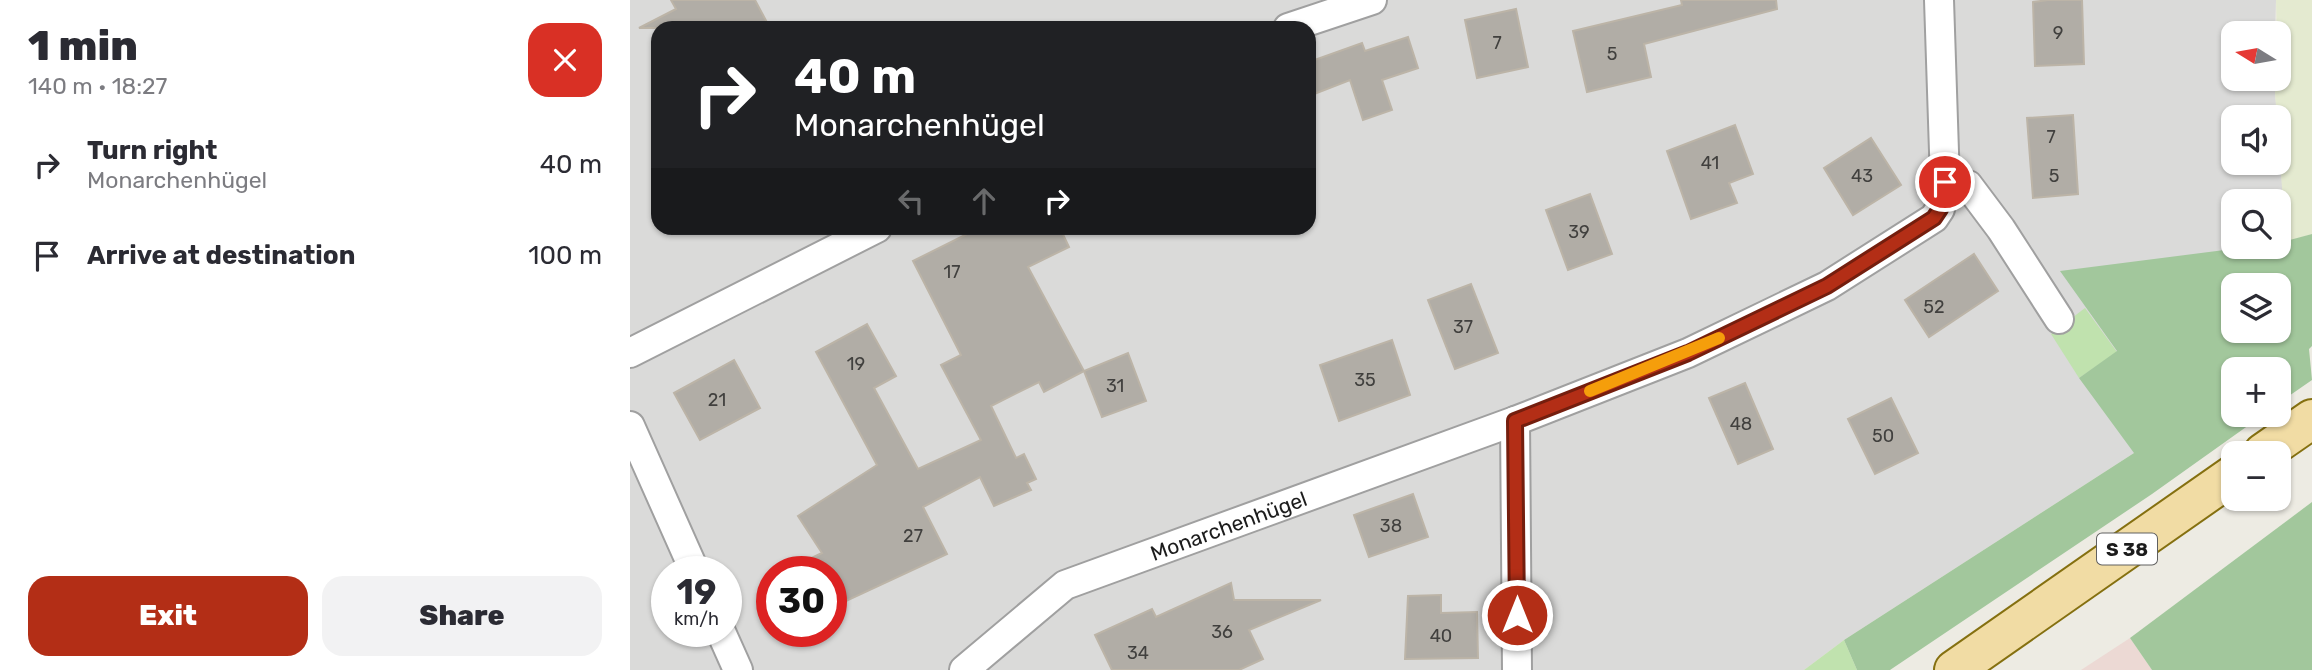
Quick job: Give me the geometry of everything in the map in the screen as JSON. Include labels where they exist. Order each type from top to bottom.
[{"type":"main road","points":[[2280,441],[2312,419]]},
{"type":"main road","name":"S 38","points":[[1954,670],[2221,483]]},
{"type":"street","points":[[1309,21],[1372,0]]},
{"type":"street","name":"Monarchenhügel","points":[[964,670],[1065,585],[1515,421],[1688,353],[1827,286],[1934,218],[1940,209],[1945,182],[1939,0]]},
{"type":"street","points":[[1945,182],[1968,185],[2001,229],[2059,318]]},
{"type":"street","points":[[630,353],[863,235]]},
{"type":"street","points":[[1515,421],[1517,670]]},
{"type":"street","points":[[630,425],[688,556]]},
{"type":"street","points":[[728,647],[738,670]]},
{"type":"shaded area","points":[[630,0],[2276,0],[2275,21],[2221,21],[2221,91],[2275,91],[2276,105],[2221,105],[2221,175],[2281,175],[2282,189],[2221,189],[2221,259],[2290,259],[2309,349],[2279,357],[2221,357],[2221,379],[2134,453],[1844,640],[1804,670],[630,670]]},
{"type":"shaded area","points":[[2130,638],[2152,670],[2081,670]]},
{"type":"green space","points":[[2276,0],[2312,0],[2312,234],[2291,240],[2291,189],[2282,189],[2281,175],[2291,175],[2291,105],[2276,105],[2275,91],[2291,91],[2291,21],[2277,21]]},
{"type":"green space","points":[[2312,234],[2312,346],[2309,349],[2312,380],[2291,395],[2291,357],[2221,357],[2221,427],[2246,427],[2226,441],[2221,441],[2221,445],[2152,494],[1890,670],[1857,670],[1844,640],[2134,453],[2079,378],[2117,351],[2060,271],[2221,250],[2221,259],[2291,259],[2291,240]]},
{"type":"green space","points":[[2085,308],[2117,352],[2079,378],[2051,334]]},
{"type":"green space","points":[[2312,502],[2312,670],[2152,670],[2130,638]]},
{"type":"green space","points":[[1844,640],[1857,670],[1804,670]]},
{"type":"building","points":[[671,0],[755,0],[766,21],[653,21],[676,9]]},
{"type":"building","points":[[1681,0],[1776,0],[1777,9],[1644,44],[1651,77],[1587,92],[1573,31],[1682,5]]},
{"type":"building","points":[[2082,0],[2084,64],[2035,66],[2033,2]]},
{"type":"building","points":[[1516,9],[1528,67],[1477,78],[1465,20]]},
{"type":"building","points":[[651,22],[651,28],[639,28]]},
{"type":"building","points":[[1408,37],[1418,68],[1382,80],[1392,110],[1363,120],[1350,80],[1316,93],[1316,59],[1362,43],[1365,51]]},
{"type":"building","points":[[2073,115],[2078,194],[2033,198],[2027,118]]},
{"type":"building","points":[[1735,125],[1753,174],[1729,183],[1737,203],[1691,219],[1667,151]]},
{"type":"building","points":[[1871,138],[1901,185],[1853,215],[1824,168]]},
{"type":"building","points":[[1590,194],[1612,254],[1568,270],[1546,210]]},
{"type":"building","points":[[965,235],[1063,235],[1069,247],[1028,267],[1084,371],[1044,392],[1039,382],[991,406],[1016,458],[1024,454],[1036,479],[1027,483],[1031,490],[994,506],[980,477],[923,507],[947,554],[847,601],[847,556],[816,556],[822,553],[798,516],[877,465],[816,352],[867,324],[896,376],[874,388],[918,469],[981,440],[941,365],[961,355],[913,261]]},
{"type":"building","points":[[1974,254],[1998,291],[1929,337],[1905,300]]},
{"type":"building","points":[[1471,284],[1498,353],[1455,369],[1428,300]]},
{"type":"building","points":[[1392,340],[1410,395],[1339,421],[1320,365]]},
{"type":"building","points":[[1128,353],[1146,401],[1102,417],[1084,371]]},
{"type":"building","points":[[734,360],[760,408],[700,440],[674,393]]},
{"type":"building","points":[[1745,383],[1773,449],[1738,464],[1709,398]]},
{"type":"building","points":[[1891,398],[1918,453],[1875,474],[1848,419]]},
{"type":"building","points":[[1413,494],[1428,537],[1369,557],[1354,515]]},
{"type":"building","points":[[1231,583],[1234,600],[1321,600],[1249,630],[1263,659],[1239,670],[1112,670],[1095,635],[1152,609],[1156,617]]},
{"type":"building","points":[[1441,595],[1441,613],[1477,612],[1478,658],[1405,659],[1408,596]]},
{"type":"slow traffic","points":[[1590,391],[1719,338]]},
{"type":"route","points":[[1517,615],[1515,421],[1688,353],[1827,286],[1934,218],[1944,197],[1945,182]]}]
